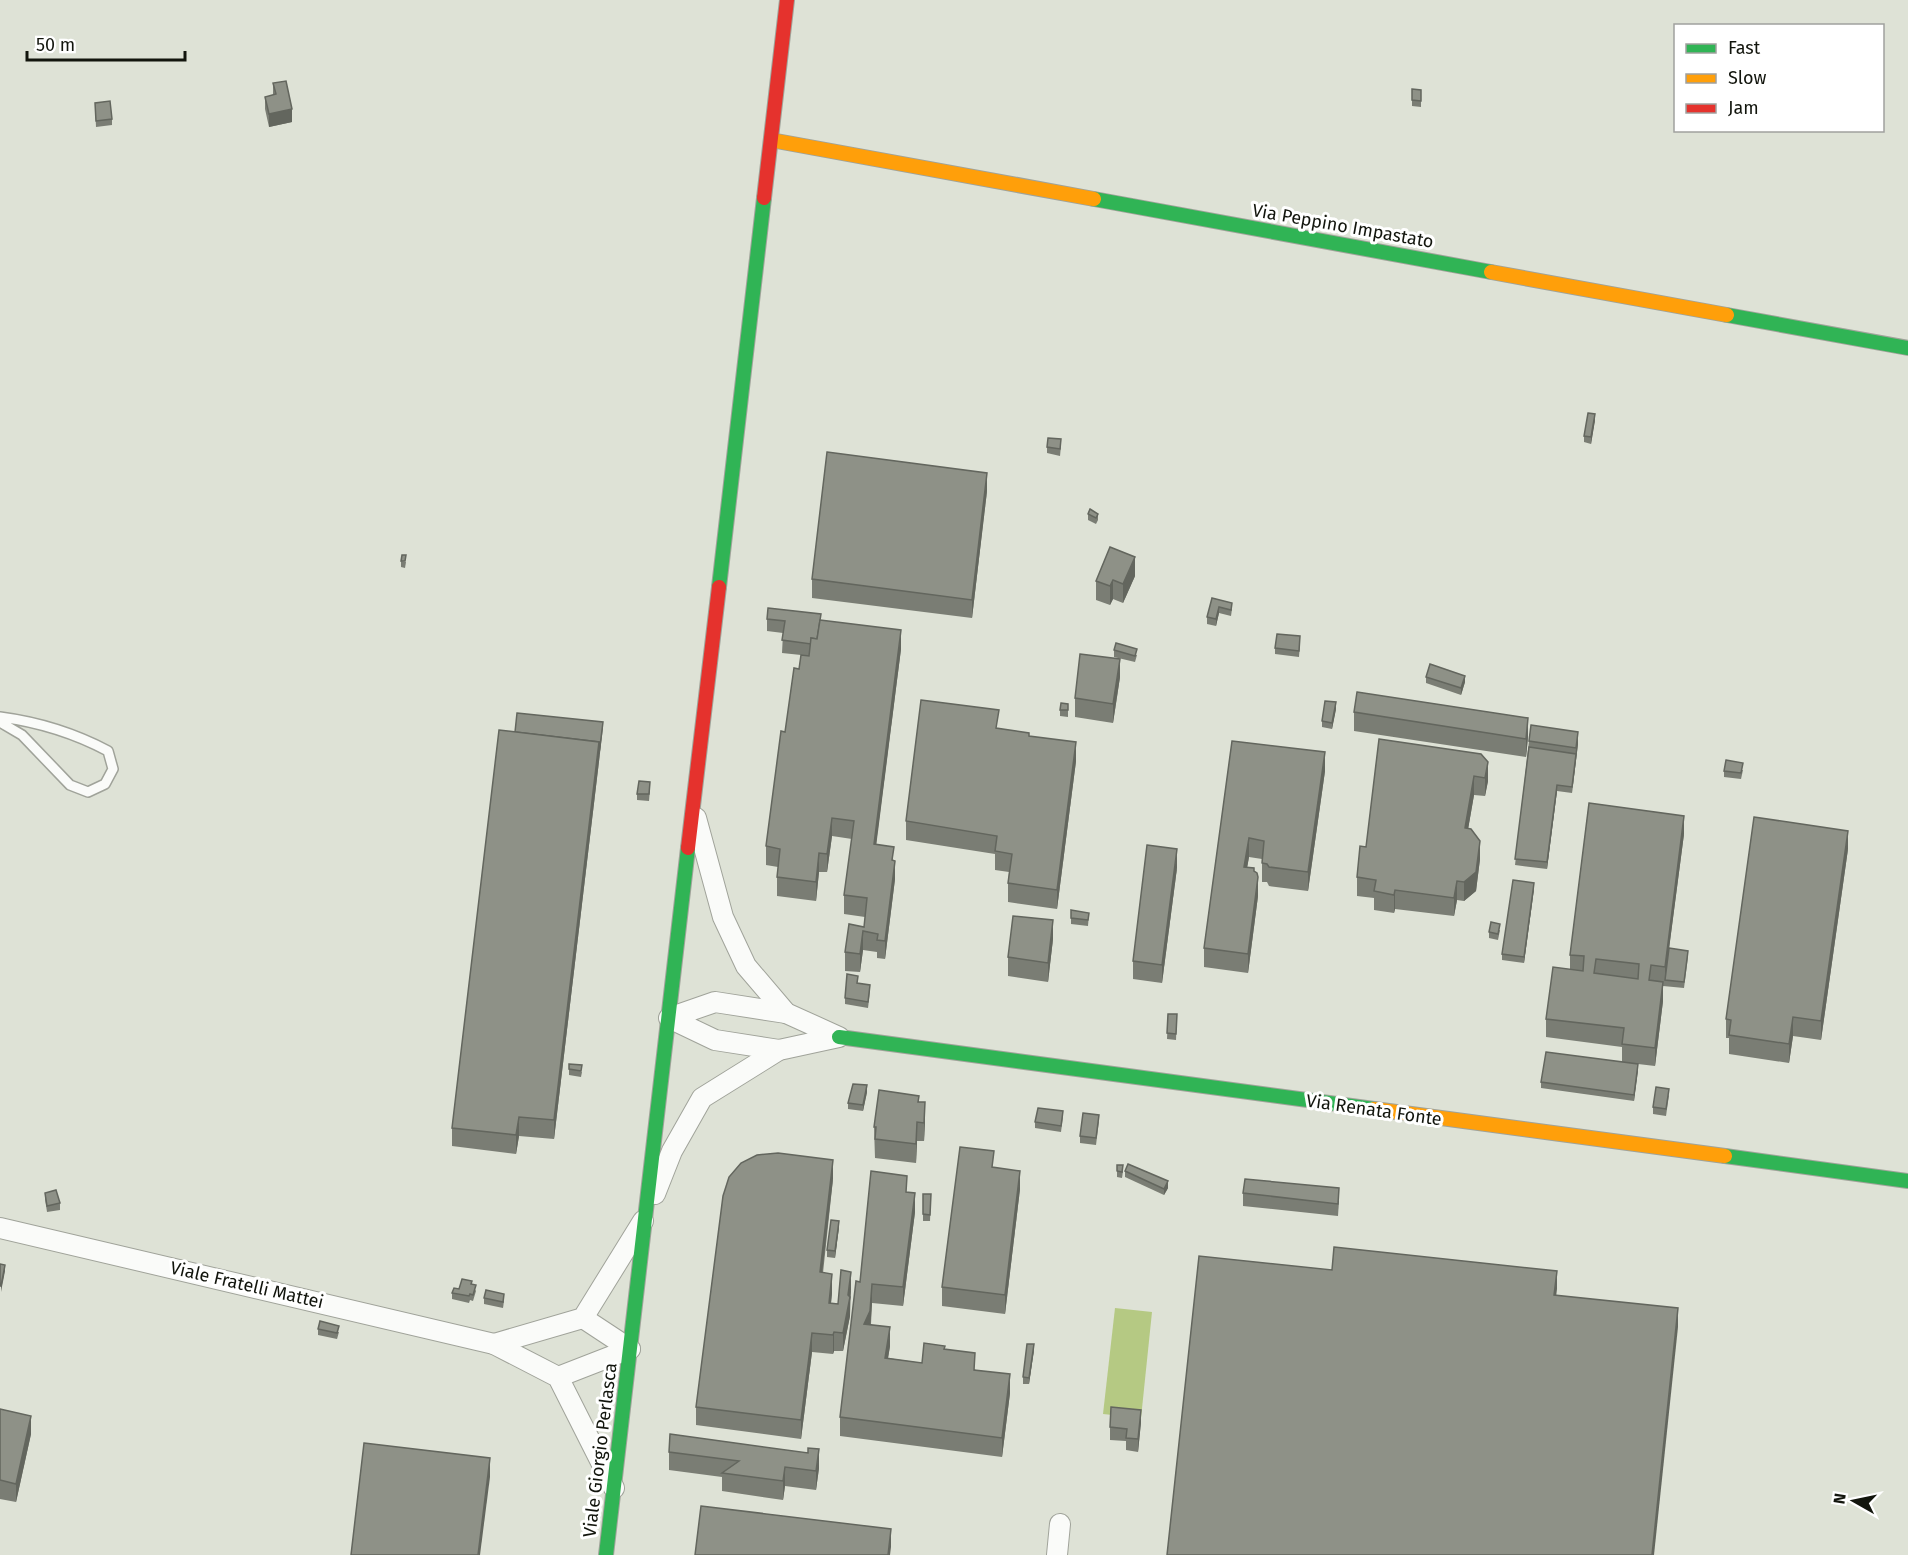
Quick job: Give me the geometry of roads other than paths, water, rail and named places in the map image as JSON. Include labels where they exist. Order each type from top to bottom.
[{"type":"street","name":"Viale Giorgio Perlasca","points":[[606,1555],[787,0]]},
{"type":"street","name":"Via Peppino Impastato","points":[[771,140],[1908,348]]},
{"type":"street","name":"Via Renata Fonte","points":[[694,810],[723,917],[746,966],[786,1013]]},
{"type":"street","name":"Via Renata Fonte","points":[[669,1018],[715,1002],[786,1013],[840,1037],[1908,1181]]},
{"type":"street","name":"Via Renata Fonte","points":[[669,1018],[715,1040],[779,1050]]},
{"type":"street","name":"Via Renata Fonte","points":[[646,1216],[672,1151],[702,1098],[779,1050],[840,1037]]},
{"type":"street","points":[[630,1349],[583,1318],[646,1216]]},
{"type":"street","name":"Viale Fratelli Mattei","points":[[0,1228],[494,1344],[558,1377]]},
{"type":"street","name":"Viale Fratelli Mattei","points":[[494,1344],[583,1318]]},
{"type":"street","points":[[614,1488],[558,1377],[630,1349]]},
{"type":"street","points":[[1057,1555],[1060,1524]]},
{"type":"lane","points":[[0,717],[29,721],[86,740],[108,751],[112,770],[105,784],[88,792],[70,785],[22,735],[0,722]]}]
